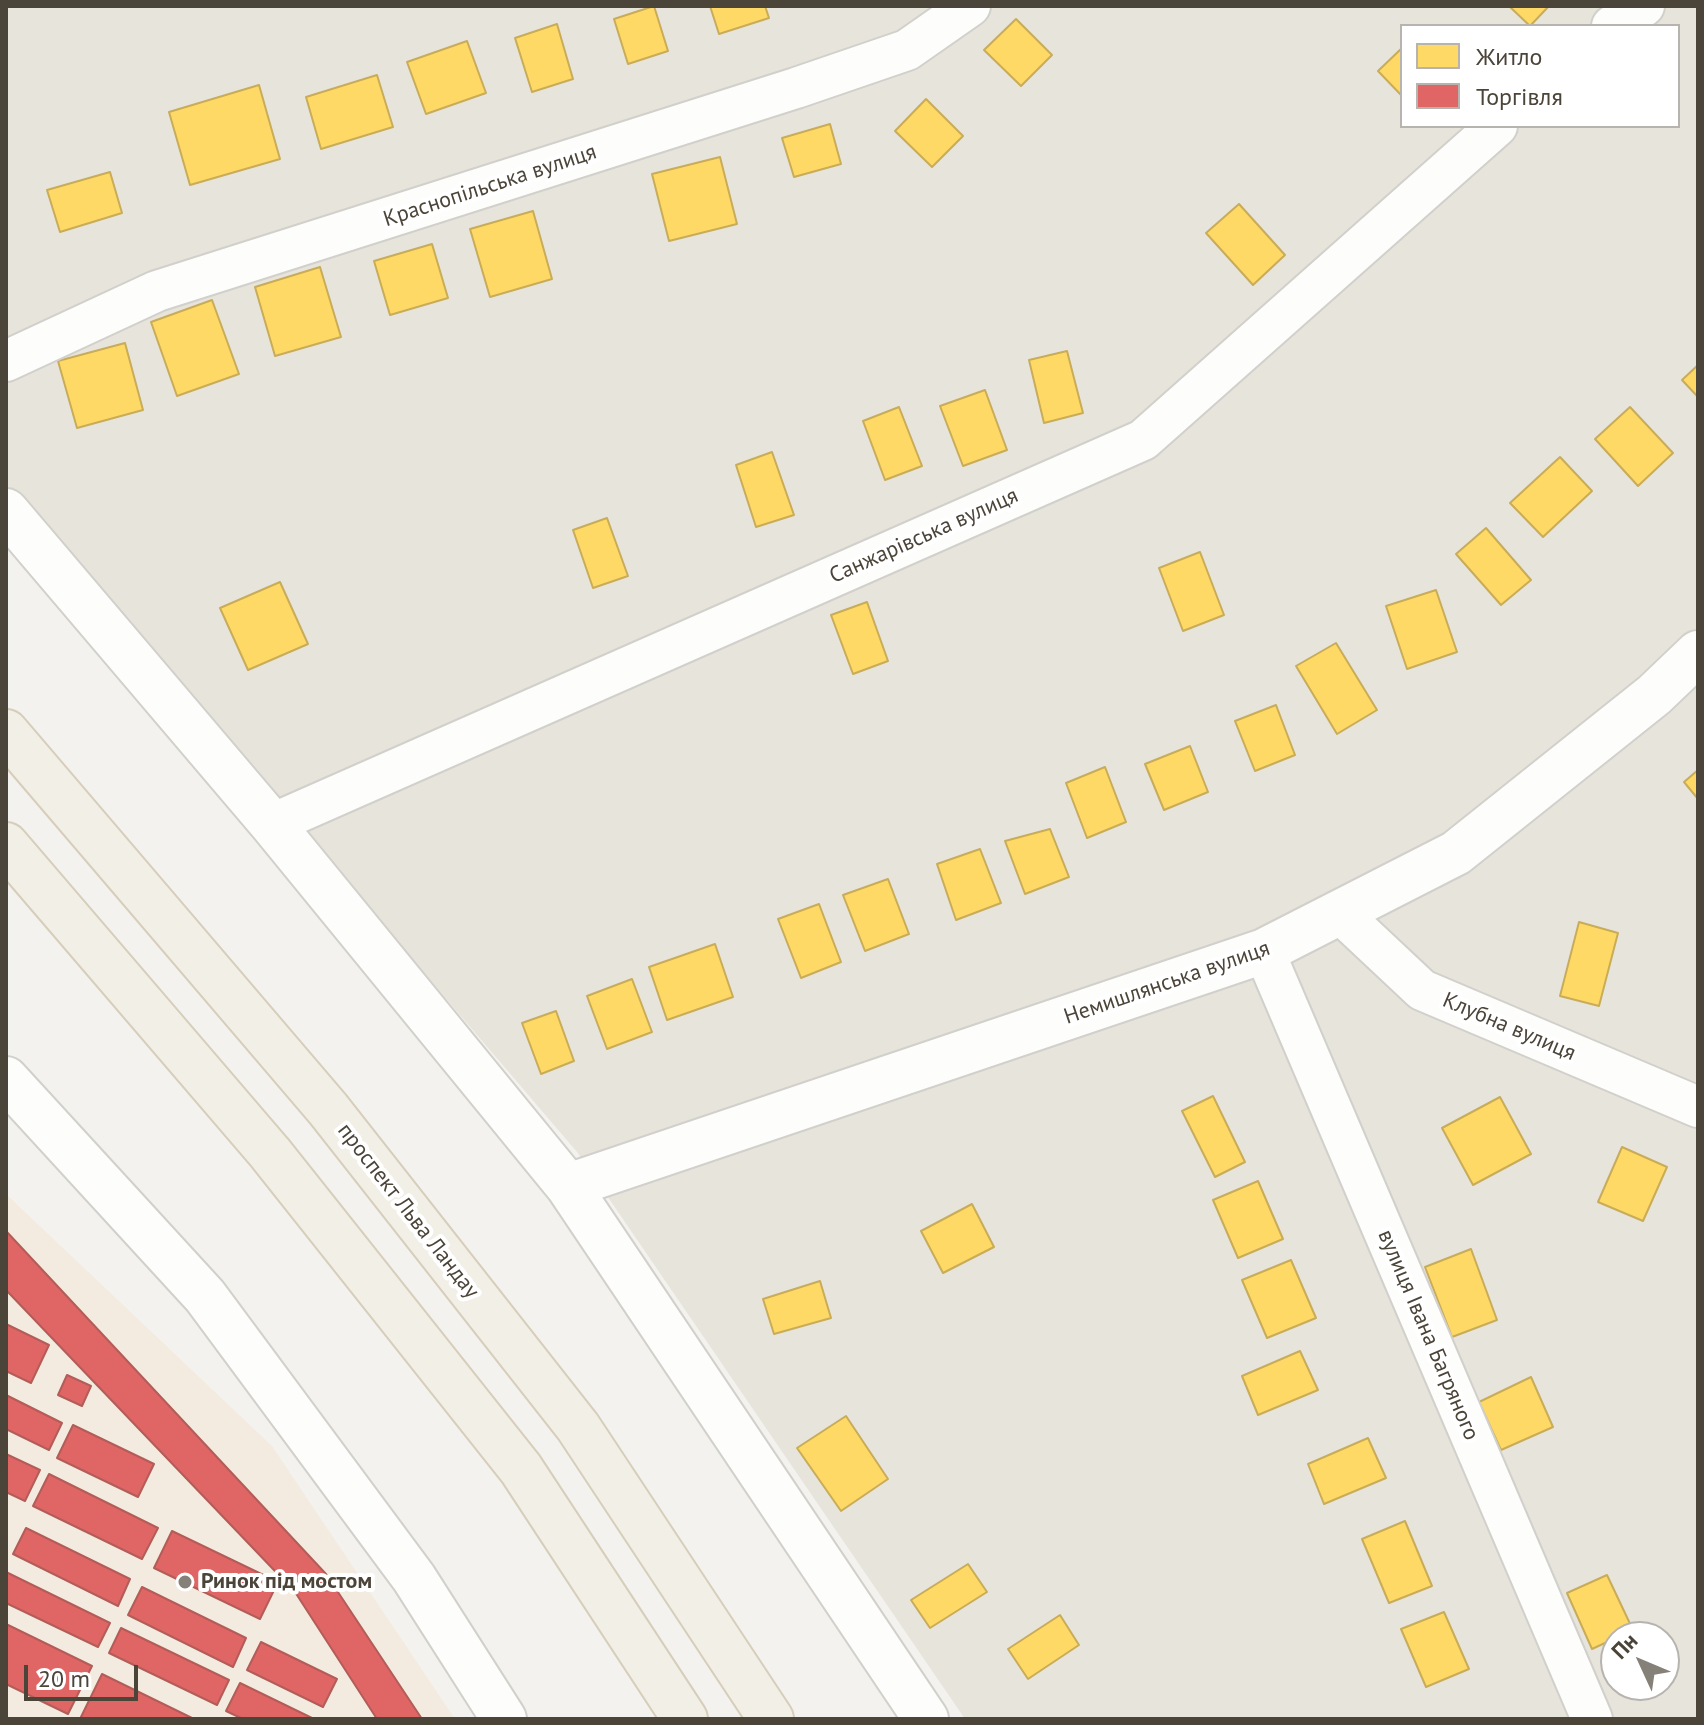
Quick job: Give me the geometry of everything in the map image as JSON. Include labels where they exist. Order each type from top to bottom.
[{"type":"main road","name":"проспект Льва Ландау","points":[[6,732],[328,1109],[578,1427],[771,1719]]},
{"type":"main road","points":[[6,845],[270,1153],[521,1469],[685,1719]]},
{"type":"street","name":"Краснопільська вулиця","points":[[6,361],[157,291],[782,93],[907,50],[970,6]]},
{"type":"street","points":[[1615,24],[1644,6]]},
{"type":"street","name":"Санжарівська вулиця","points":[[272,824],[1143,440],[1495,128]]},
{"type":"street","points":[[6,511],[272,824],[568,1186],[926,1719]]},
{"type":"street","name":"Немишлянська вулиця","points":[[568,1186],[1264,951],[1456,853],[1654,695],[1698,653]]},
{"type":"street","name":"Клубна вулиця","points":[[1341,914],[1422,990],[1698,1107]]},
{"type":"street","name":"вулиця Івана Багряного","points":[[1264,951],[1592,1719]]},
{"type":"street","points":[[6,1079],[205,1296],[414,1578],[504,1719]]},
{"type":"shaded area","points":[[6,6],[1698,6],[1698,1719],[965,1719],[577,1152],[6,484]]},
{"type":"shaded area","name":"Ринок під мостом","points":[[6,1194],[272,1446],[455,1719],[6,1719]]},
{"type":"building: Житло","points":[[654,6],[668,51],[628,64],[614,19]]},
{"type":"building: Житло","points":[[710,6],[765,6],[769,18],[719,34]]},
{"type":"building: Житло","points":[[1509,6],[1549,6],[1532,24],[1528,24]]},
{"type":"building: Житло","points":[[1016,19],[1052,55],[1021,86],[984,50]]},
{"type":"building: Житло","points":[[557,24],[573,79],[532,92],[515,38]]},
{"type":"building: Житло","points":[[467,41],[486,93],[426,114],[407,62]]},
{"type":"building: Житло","points":[[1400,50],[1400,94],[1378,71]]},
{"type":"building: Житло","points":[[377,75],[393,127],[321,149],[306,97]]},
{"type":"building: Житло","points":[[259,85],[280,159],[190,185],[169,112]]},
{"type":"building: Житло","points":[[926,99],[963,136],[932,167],[895,131]]},
{"type":"building: Житло","points":[[830,124],[841,164],[794,177],[782,138]]},
{"type":"building: Житло","points":[[720,157],[737,224],[669,241],[652,174]]},
{"type":"building: Житло","points":[[110,172],[122,213],[60,232],[47,190]]},
{"type":"building: Житло","points":[[1239,204],[1285,255],[1253,285],[1206,233]]},
{"type":"building: Житло","points":[[533,211],[552,279],[490,297],[470,229]]},
{"type":"building: Житло","points":[[432,244],[448,298],[390,315],[374,261]]},
{"type":"building: Житло","points":[[320,267],[341,337],[275,356],[255,287]]},
{"type":"building: Житло","points":[[212,300],[239,374],[177,396],[151,322]]},
{"type":"building: Житло","points":[[125,343],[143,410],[77,428],[58,361]]},
{"type":"building: Житло","points":[[1067,351],[1083,413],[1044,423],[1029,360]]},
{"type":"building: Житло","points":[[1698,365],[1698,397],[1682,380]]},
{"type":"building: Житло","points":[[985,390],[1007,450],[963,466],[940,406]]},
{"type":"building: Житло","points":[[899,407],[922,466],[885,480],[863,421]]},
{"type":"building: Житло","points":[[1630,407],[1673,453],[1638,486],[1595,439]]},
{"type":"building: Житло","points":[[772,452],[794,515],[756,527],[736,465]]},
{"type":"building: Житло","points":[[1560,457],[1592,491],[1543,537],[1510,503]]},
{"type":"building: Житло","points":[[607,518],[628,576],[593,588],[573,530]]},
{"type":"building: Житло","points":[[1486,528],[1531,580],[1501,605],[1456,554]]},
{"type":"building: Житло","points":[[1200,552],[1224,615],[1183,631],[1159,568]]},
{"type":"building: Житло","points":[[280,582],[308,644],[248,670],[220,608]]},
{"type":"building: Житло","points":[[1436,590],[1457,652],[1407,669],[1386,606]]},
{"type":"building: Житло","points":[[867,602],[888,661],[853,674],[831,615]]},
{"type":"building: Житло","points":[[1336,643],[1377,710],[1337,734],[1296,666]]},
{"type":"building: Житло","points":[[1276,705],[1295,755],[1255,771],[1235,721]]},
{"type":"building: Житло","points":[[1190,746],[1208,792],[1164,810],[1145,764]]},
{"type":"building: Житло","points":[[1105,767],[1126,822],[1087,838],[1066,783]]},
{"type":"building: Житло","points":[[1698,770],[1698,799],[1684,782]]},
{"type":"building: Житло","points":[[1050,829],[1069,877],[1025,894],[1005,841]]},
{"type":"building: Житло","points":[[980,849],[1001,903],[956,920],[937,864]]},
{"type":"building: Житло","points":[[888,879],[909,934],[865,951],[843,895]]},
{"type":"building: Житло","points":[[819,904],[841,962],[801,978],[778,919]]},
{"type":"building: Житло","points":[[1579,922],[1618,933],[1599,1006],[1560,996]]},
{"type":"building: Житло","points":[[715,944],[733,997],[667,1020],[649,967]]},
{"type":"building: Житло","points":[[632,979],[652,1032],[607,1049],[587,996]]},
{"type":"building: Житло","points":[[556,1011],[574,1061],[541,1074],[522,1023]]},
{"type":"building: Житло","points":[[1213,1096],[1245,1162],[1215,1177],[1182,1111]]},
{"type":"building: Житло","points":[[1500,1097],[1531,1154],[1473,1185],[1442,1128]]},
{"type":"building: Житло","points":[[1622,1147],[1667,1167],[1643,1221],[1598,1202]]},
{"type":"building: Житло","points":[[1258,1181],[1283,1239],[1238,1258],[1213,1200]]},
{"type":"building: Житло","points":[[972,1204],[994,1247],[943,1273],[921,1231]]},
{"type":"building: Житло","points":[[1471,1249],[1497,1320],[1452,1337],[1425,1267]]},
{"type":"building: Житло","points":[[1291,1260],[1316,1318],[1267,1338],[1242,1280]]},
{"type":"building: Житло","points":[[820,1281],[831,1318],[774,1334],[763,1299]]},
{"type":"building: Житло","points":[[1300,1351],[1318,1390],[1258,1415],[1242,1376]]},
{"type":"building: Житло","points":[[1531,1377],[1553,1427],[1501,1450],[1479,1402]]},
{"type":"building: Житло","points":[[846,1416],[888,1479],[841,1511],[797,1448]]},
{"type":"building: Житло","points":[[1368,1438],[1386,1478],[1324,1504],[1308,1464]]},
{"type":"building: Житло","points":[[1405,1521],[1432,1586],[1389,1603],[1362,1539]]},
{"type":"building: Житло","points":[[968,1564],[987,1592],[930,1628],[911,1600]]},
{"type":"building: Житло","points":[[1607,1575],[1629,1621],[1600,1621],[1600,1645],[1592,1649],[1567,1593]]},
{"type":"building: Житло","points":[[1444,1612],[1469,1669],[1426,1687],[1401,1629]]},
{"type":"building: Житло","points":[[1060,1615],[1079,1645],[1028,1679],[1008,1649]]},
{"type":"building: Торгівля","points":[[6,1231],[326,1574],[422,1719],[377,1719],[295,1592],[6,1290]]},
{"type":"building: Торгівля","points":[[6,1324],[49,1345],[31,1383],[6,1371]]},
{"type":"building: Торгівля","points":[[67,1375],[91,1386],[82,1406],[58,1395]]},
{"type":"building: Торгівля","points":[[6,1395],[62,1423],[49,1450],[6,1429]]},
{"type":"building: Торгівля","points":[[73,1425],[154,1464],[138,1497],[57,1458]]},
{"type":"building: Торгівля","points":[[6,1454],[40,1470],[25,1501],[6,1492]]},
{"type":"building: Торгівля","points":[[49,1474],[158,1528],[142,1559],[33,1506]]},
{"type":"building: Торгівля","points":[[26,1528],[130,1579],[118,1606],[13,1554]]},
{"type":"building: Торгівля","points":[[172,1531],[278,1582],[260,1619],[154,1568]]},
{"type":"building: Торгівля","points":[[6,1572],[110,1623],[98,1647],[6,1603]]},
{"type":"building: Торгівля","points":[[142,1587],[246,1638],[233,1667],[128,1615]]},
{"type":"building: Торгівля","points":[[6,1624],[92,1666],[68,1714],[6,1684]]},
{"type":"building: Торгівля","points":[[121,1628],[229,1680],[217,1705],[109,1653]]},
{"type":"building: Торгівля","points":[[261,1642],[337,1679],[323,1707],[247,1670]]},
{"type":"building: Торгівля","points":[[102,1674],[194,1719],[80,1719]]},
{"type":"building: Торгівля","points":[[240,1683],[314,1719],[243,1719],[226,1711]]},
{"type":"place","name":"Ринок під мостом","points":[[185,1582]]}]
